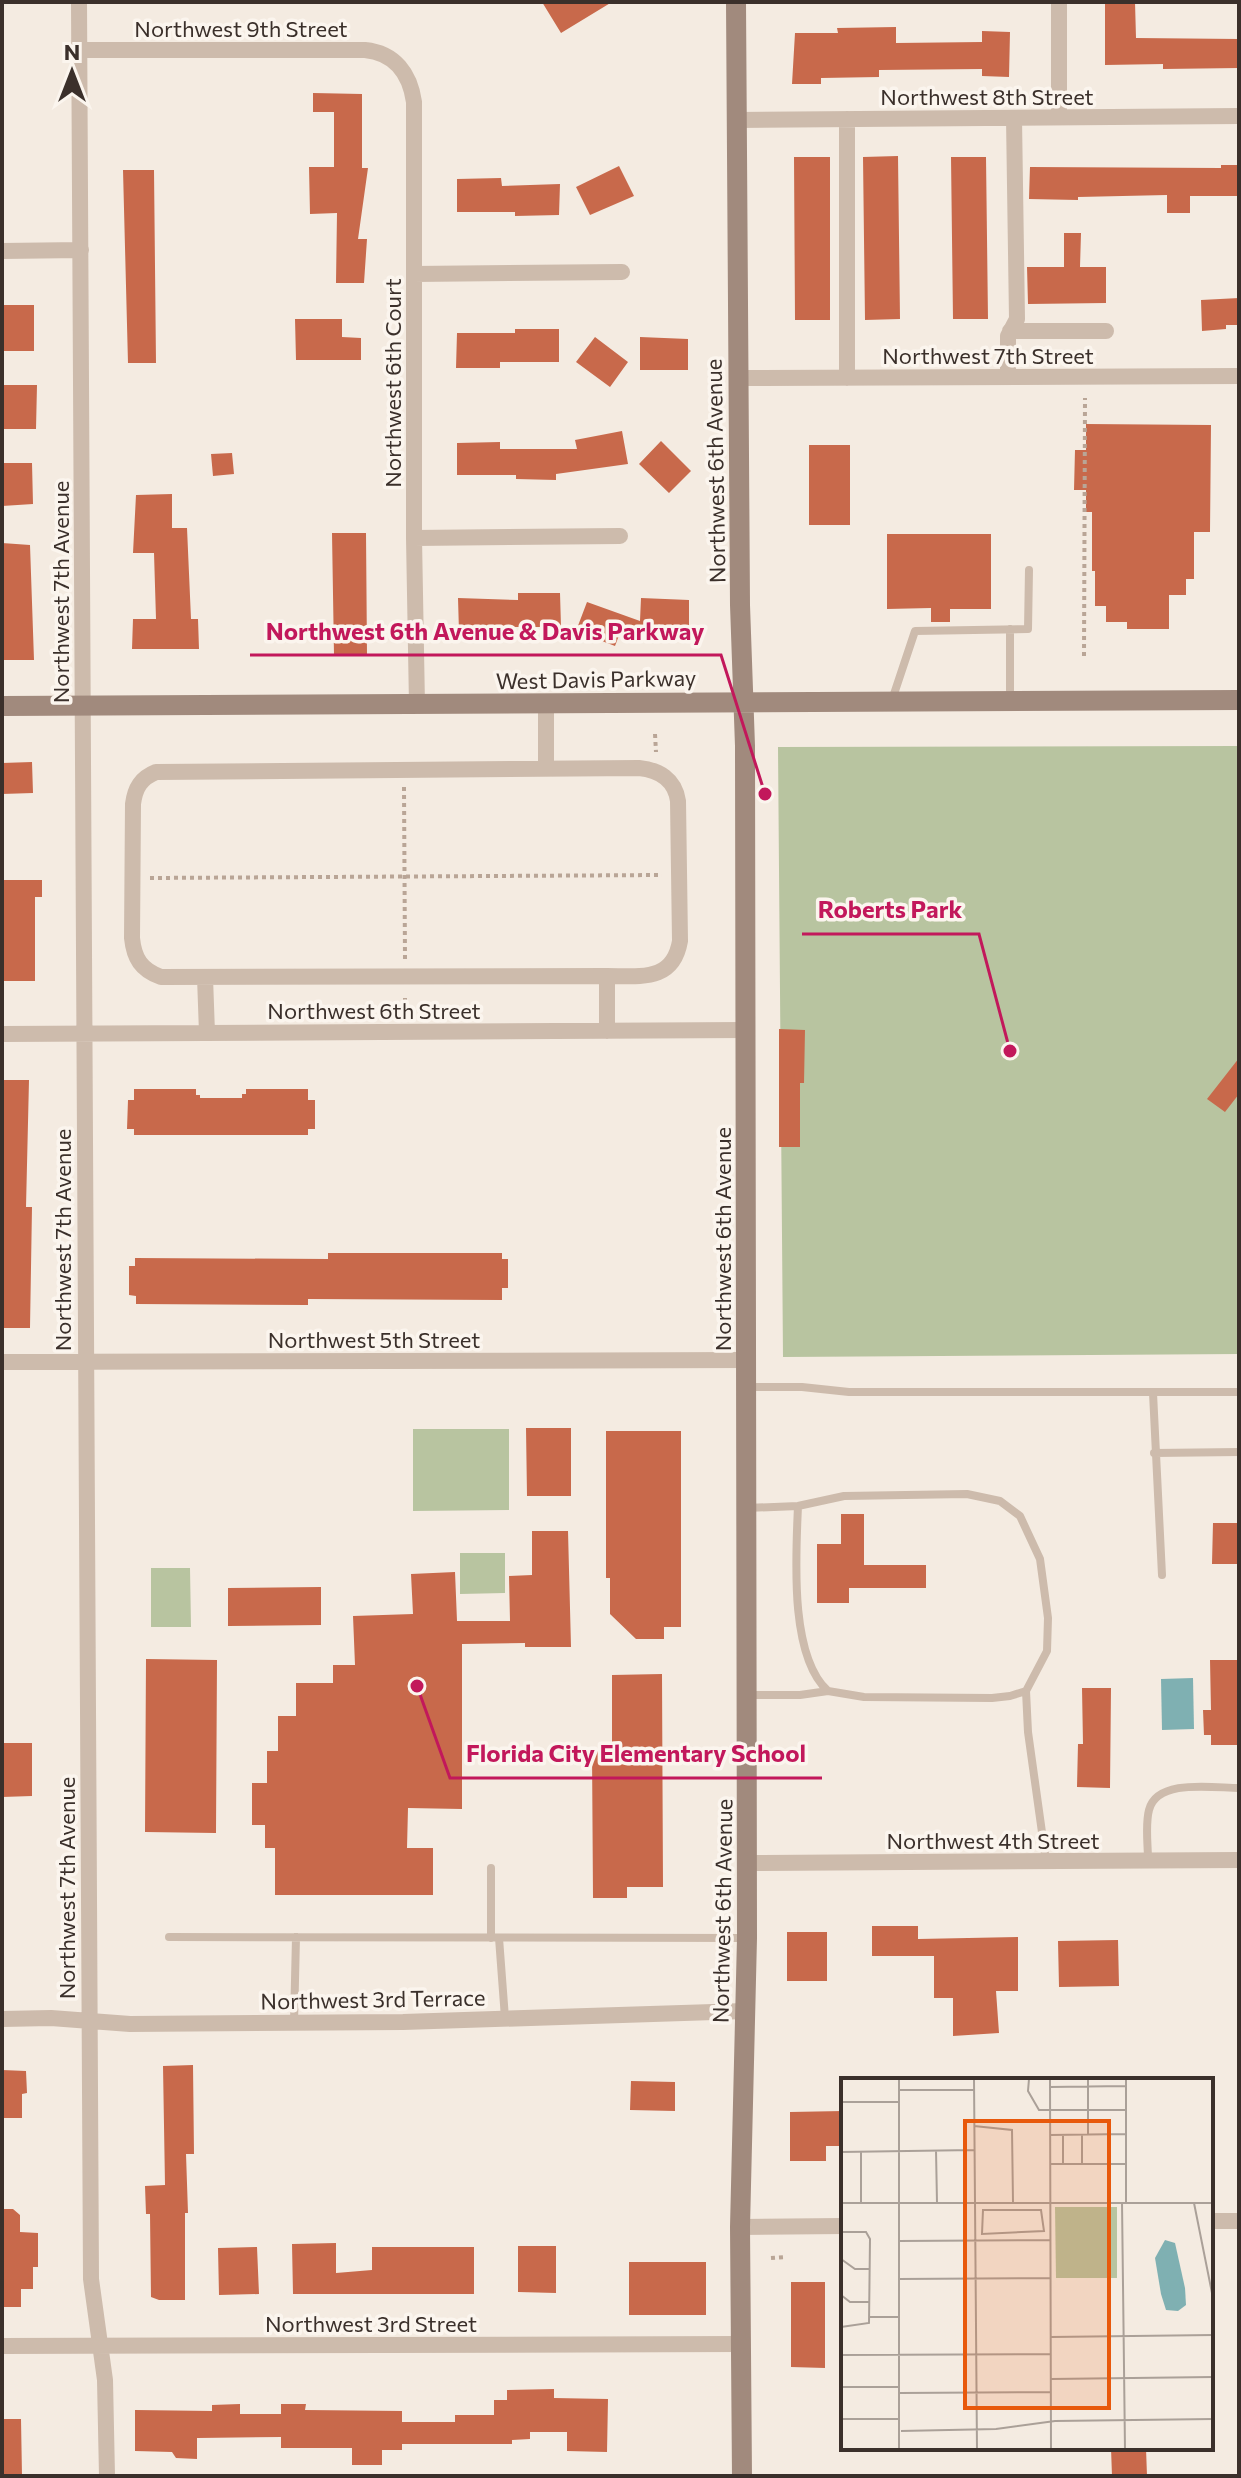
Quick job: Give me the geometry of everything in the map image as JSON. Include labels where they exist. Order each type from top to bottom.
[{"type":"street","name":"Northwest 7th Avenue","points":[[79,2],[82,1034],[91,2279],[105,2380],[107,2476]]},
{"type":"street","name":"Northwest 6th Avenue","points":[[736,2],[737,378],[744,702],[747,1695],[747,1938],[740,2227],[742,2476]]},
{"type":"street","points":[[1059,2],[1059,117]]},
{"type":"street","name":"Northwest 9th Street","points":[[80,50],[357,49],[384,54],[399,65]]},
{"type":"street","name":"Northwest 6th Court","points":[[399,65],[409,82],[414,102],[417,705]]},
{"type":"street","name":"Northwest 8th Street","points":[[736,120],[1239,116]]},
{"type":"street","points":[[1008,377],[1008,336],[1017,319],[1014,118]]},
{"type":"street","points":[[847,119],[847,378]]},
{"type":"street","points":[[2,251],[81,250]]},
{"type":"street","points":[[414,274],[622,272]]},
{"type":"street","points":[[1010,331],[1106,331]]},
{"type":"street","name":"Northwest 7th Street","points":[[737,378],[1239,376]]},
{"type":"street","points":[[414,538],[620,536]]},
{"type":"street","name":"West Davis Parkway","points":[[2,706],[1239,700]]},
{"type":"street","points":[[546,704],[546,768]]},
{"type":"street","points":[[649,769],[668,778],[677,794],[681,931],[675,960],[667,968],[651,975],[607,976],[161,977],[145,970],[135,955],[132,938],[133,804],[136,790],[147,775],[165,770],[649,769]]},
{"type":"street","points":[[607,976],[607,1031]]},
{"type":"street","points":[[205,977],[207,1033]]},
{"type":"street","name":"Northwest 6th Street","points":[[2,1034],[745,1030]]},
{"type":"street","name":"Northwest 5th Street","points":[[2,1362],[746,1360]]},
{"type":"street","name":"Northwest 4th Street","points":[[747,1863],[1239,1860]]},
{"type":"street","name":"Northwest 3rd Terrace","points":[[2,2019],[51,2018],[130,2024],[403,2022],[745,2011]]},
{"type":"street","points":[[1213,2221],[1239,2221]]},
{"type":"street","points":[[740,2227],[841,2226]]},
{"type":"street","name":"Northwest 3rd Street","points":[[2,2346],[741,2344]]},
{"type":"lane","points":[[892,701],[915,631],[1028,629],[1029,570]]},
{"type":"lane","points":[[1010,629],[1010,700]]},
{"type":"lane","points":[[746,1387],[802,1387],[849,1392],[1239,1392]]},
{"type":"lane","points":[[1153,1393],[1162,1575]]},
{"type":"lane","points":[[1154,1453],[1239,1452]]},
{"type":"lane","points":[[746,1508],[798,1506],[844,1496],[954,1494],[979,1495],[1000,1501],[1020,1516],[1035,1547],[1046,1593],[1047,1651],[1026,1691],[1028,1732],[1046,1862]]},
{"type":"lane","points":[[798,1506],[795,1584],[799,1617],[813,1667],[828,1691]]},
{"type":"lane","points":[[747,1695],[800,1695],[828,1691],[864,1697],[992,1698],[1026,1691]]},
{"type":"lane","points":[[1148,1861],[1148,1816],[1153,1799],[1160,1793],[1177,1788],[1239,1788]]},
{"type":"lane","points":[[491,1868],[495,1938],[505,2018]]},
{"type":"lane","points":[[169,1937],[747,1938]]},
{"type":"lane","points":[[294,2023],[296,1937]]},
{"type":"path","points":[[1084,656],[1085,398]]},
{"type":"path","points":[[655,734],[656,760]]},
{"type":"path","points":[[404,781],[405,965]]},
{"type":"path","points":[[144,878],[668,875]]},
{"type":"path","points":[[405,987],[405,1010]]},
{"type":"path","points":[[771,2258],[785,2257]]},
{"type":"green space","points":[[1239,746],[1239,1354],[783,1357],[778,747]]},
{"type":"green space","points":[[413,1429],[509,1429],[509,1510],[413,1511]]},
{"type":"green space","points":[[460,1553],[505,1553],[505,1593],[460,1594]]},
{"type":"green space","points":[[151,1568],[190,1568],[191,1627],[151,1627]]},
{"type":"water","points":[[1193,1678],[1194,1729],[1162,1730],[1161,1679]]},
{"type":"building","points":[[542,2],[612,2],[561,33]]},
{"type":"building","points":[[1105,2],[1135,2],[1136,38],[1239,39],[1239,68],[1163,69],[1163,64],[1105,65]]},
{"type":"building","points":[[896,27],[896,43],[982,42],[982,31],[1010,32],[1009,77],[982,76],[982,69],[879,70],[879,77],[821,78],[821,84],[792,84],[795,33],[838,33],[837,28]]},
{"type":"building","points":[[313,93],[362,94],[362,168],[368,168],[358,239],[367,239],[364,283],[336,283],[337,213],[310,214],[309,167],[334,167],[334,112],[313,112]]},
{"type":"building","points":[[898,156],[900,319],[865,320],[863,157]]},
{"type":"building","points":[[794,157],[830,157],[830,320],[795,320]]},
{"type":"building","points":[[951,157],[986,157],[988,319],[953,319]]},
{"type":"building","points":[[1221,165],[1239,165],[1239,196],[1190,196],[1190,213],[1167,213],[1167,195],[1078,197],[1078,200],[1029,199],[1030,167],[1221,168]]},
{"type":"building","points":[[619,166],[634,196],[590,215],[576,187]]},
{"type":"building","points":[[123,170],[154,170],[156,363],[128,363]]},
{"type":"building","points":[[501,178],[502,186],[560,184],[559,215],[457,212],[457,179]]},
{"type":"building","points":[[1064,233],[1081,233],[1080,267],[1106,267],[1106,303],[1028,304],[1027,267],[1064,267]]},
{"type":"building","points":[[1239,298],[1239,325],[1202,331],[1201,300]]},
{"type":"building","points":[[2,305],[34,305],[34,351],[2,351]]},
{"type":"building","points":[[295,319],[342,319],[342,337],[361,338],[361,360],[296,360]]},
{"type":"building","points":[[515,329],[559,329],[559,362],[500,362],[500,368],[456,368],[457,333],[515,333]]},
{"type":"building","points":[[595,337],[628,362],[610,387],[576,362]]},
{"type":"building","points":[[640,337],[688,339],[688,370],[640,370]]},
{"type":"building","points":[[2,385],[37,385],[36,429],[2,429]]},
{"type":"building","points":[[1086,424],[1211,425],[1210,532],[1194,532],[1194,579],[1186,579],[1186,595],[1169,595],[1169,629],[1127,629],[1127,622],[1106,622],[1106,606],[1095,606],[1092,512],[1086,512],[1086,490],[1074,490],[1075,450],[1086,450]]},
{"type":"building","points":[[622,431],[628,464],[556,474],[556,480],[516,479],[516,475],[457,475],[457,443],[500,442],[500,449],[577,449],[575,440]]},
{"type":"building","points":[[661,441],[691,471],[669,493],[639,464]]},
{"type":"building","points":[[809,445],[850,445],[850,525],[809,525]]},
{"type":"building","points":[[232,453],[234,474],[213,476],[211,454]]},
{"type":"building","points":[[2,463],[32,463],[33,504],[2,506]]},
{"type":"building","points":[[172,494],[172,528],[187,528],[191,619],[198,619],[199,649],[132,649],[133,619],[156,619],[154,553],[133,553],[136,495]]},
{"type":"building","points":[[332,533],[366,533],[367,655],[334,655]]},
{"type":"building","points":[[887,534],[991,534],[991,609],[950,609],[950,622],[931,622],[931,608],[887,609]]},
{"type":"building","points":[[2,543],[30,545],[34,660],[2,660]]},
{"type":"building","points":[[518,593],[560,593],[561,627],[501,627],[501,632],[459,632],[458,598],[518,600]]},
{"type":"building","points":[[641,598],[689,600],[689,631],[621,630],[615,646],[576,631],[587,602],[640,621]]},
{"type":"building","points":[[32,762],[33,793],[2,794],[2,763]]},
{"type":"building","points":[[2,880],[42,880],[42,897],[35,897],[35,981],[2,981]]},
{"type":"building","points":[[779,1029],[805,1030],[804,1083],[800,1083],[800,1147],[779,1147]]},
{"type":"building","points":[[1239,1058],[1239,1094],[1225,1112],[1207,1099]]},
{"type":"building","points":[[2,1080],[29,1080],[26,1207],[32,1207],[30,1328],[2,1328]]},
{"type":"building","points":[[134,1089],[196,1089],[196,1095],[200,1098],[242,1098],[246,1089],[308,1089],[308,1100],[315,1100],[315,1129],[308,1129],[308,1135],[134,1135],[134,1129],[127,1129],[128,1100],[134,1100]]},
{"type":"building","points":[[328,1253],[502,1253],[502,1259],[508,1259],[508,1288],[502,1288],[502,1300],[308,1299],[308,1305],[136,1304],[136,1296],[129,1295],[129,1266],[135,1266],[135,1258],[328,1259]]},
{"type":"building","points":[[526,1428],[571,1428],[571,1496],[527,1496]]},
{"type":"building","points":[[606,1431],[681,1431],[681,1627],[664,1627],[664,1639],[636,1639],[610,1614],[610,1578],[606,1578]]},
{"type":"building","points":[[841,1514],[864,1514],[864,1565],[926,1565],[926,1588],[849,1588],[849,1603],[817,1603],[817,1544],[841,1544]]},
{"type":"building","points":[[1213,1523],[1239,1523],[1239,1564],[1212,1564]]},
{"type":"building","points":[[532,1531],[568,1531],[571,1647],[525,1647],[525,1643],[462,1644],[462,1809],[408,1808],[407,1848],[433,1848],[433,1895],[275,1895],[275,1848],[265,1848],[265,1825],[252,1825],[252,1783],[267,1783],[267,1751],[278,1751],[278,1716],[296,1716],[296,1683],[333,1683],[333,1665],[355,1665],[353,1616],[413,1614],[411,1574],[455,1572],[457,1621],[510,1621],[509,1576],[532,1575]]},
{"type":"building","points":[[321,1587],[321,1625],[228,1626],[228,1588]]},
{"type":"building","points":[[146,1659],[217,1660],[216,1833],[145,1832]]},
{"type":"building","points":[[1210,1660],[1239,1660],[1239,1745],[1211,1745],[1211,1735],[1204,1735],[1203,1710],[1211,1710]]},
{"type":"building","points":[[662,1674],[663,1887],[627,1887],[627,1898],[593,1898],[592,1750],[612,1749],[612,1675]]},
{"type":"building","points":[[1082,1688],[1111,1688],[1110,1788],[1077,1787],[1078,1744],[1083,1744]]},
{"type":"building","points":[[2,1743],[32,1743],[32,1796],[2,1797]]},
{"type":"building","points":[[872,1926],[918,1926],[918,1939],[1018,1937],[1018,1991],[996,1991],[999,2033],[953,2036],[953,1998],[934,1998],[934,1956],[872,1956]]},
{"type":"building","points":[[787,1932],[827,1932],[827,1981],[787,1981]]},
{"type":"building","points":[[1118,1940],[1119,1986],[1059,1987],[1058,1941]]},
{"type":"building","points":[[193,2065],[194,2154],[186,2154],[188,2213],[185,2213],[185,2300],[159,2300],[151,2297],[150,2214],[146,2214],[145,2186],[165,2185],[163,2066]]},
{"type":"building","points":[[2,2070],[26,2071],[27,2093],[22,2094],[22,2118],[2,2118]]},
{"type":"building","points":[[631,2081],[675,2082],[675,2111],[630,2110]]},
{"type":"building","points":[[841,2111],[841,2146],[826,2146],[826,2161],[790,2161],[790,2112]]},
{"type":"building","points":[[2,2209],[13,2209],[20,2215],[20,2232],[38,2233],[38,2267],[33,2267],[33,2289],[21,2289],[21,2307],[2,2307]]},
{"type":"building","points":[[336,2243],[336,2273],[372,2270],[372,2247],[474,2247],[474,2294],[293,2294],[292,2244]]},
{"type":"building","points":[[518,2246],[556,2246],[556,2293],[518,2292]]},
{"type":"building","points":[[257,2247],[259,2294],[219,2295],[218,2248]]},
{"type":"building","points":[[629,2262],[706,2262],[706,2315],[629,2315]]},
{"type":"building","points":[[791,2282],[825,2282],[825,2368],[791,2367]]},
{"type":"building","points":[[554,2389],[554,2398],[608,2399],[607,2452],[567,2451],[567,2432],[530,2432],[530,2439],[512,2440],[512,2444],[402,2444],[402,2450],[382,2450],[382,2465],[352,2465],[352,2448],[281,2448],[281,2437],[197,2438],[197,2459],[176,2458],[172,2452],[135,2451],[135,2410],[212,2411],[212,2405],[240,2404],[240,2414],[281,2414],[281,2404],[306,2404],[305,2410],[402,2411],[402,2422],[455,2422],[455,2415],[494,2415],[494,2400],[507,2400],[507,2390]]},
{"type":"building","points":[[2,2419],[21,2419],[22,2476],[2,2476]]},
{"type":"building","points":[[1111,2450],[1146,2450],[1147,2476],[1112,2476]]},
{"type":"place","name":"Northwest 6th Avenue & Davis Parkway","points":[[765,794]]},
{"type":"place","name":"Roberts Park","points":[[1010,1051]]},
{"type":"place","name":"Florida City Elementary School","points":[[417,1686]]}]
